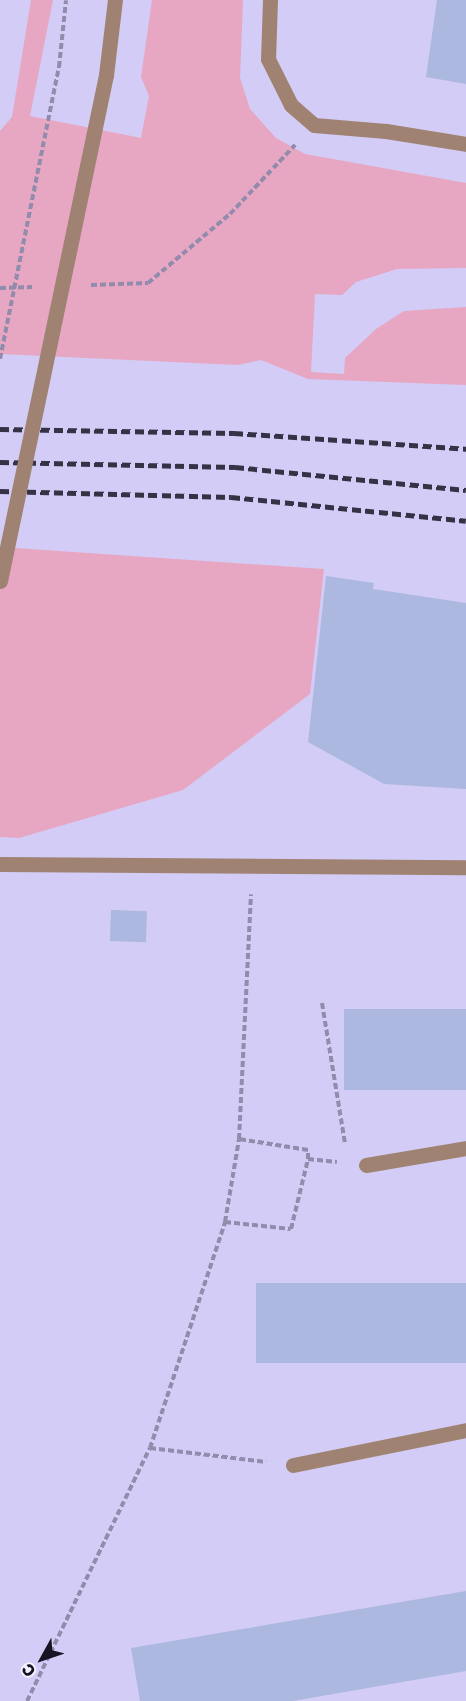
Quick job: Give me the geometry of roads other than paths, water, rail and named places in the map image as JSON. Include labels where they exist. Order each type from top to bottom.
[{"type":"street","points":[[0,581],[106,75],[115,0]]},
{"type":"street","points":[[270,0],[268,59],[291,105],[314,125],[386,131],[466,144]]},
{"type":"street","points":[[0,864],[466,867]]},
{"type":"street","points":[[366,1165],[466,1148]]},
{"type":"street","points":[[293,1465],[466,1430]]},
{"type":"railway","points":[[0,429],[234,433],[466,449]]},
{"type":"railway","points":[[0,462],[235,467],[466,490]]},
{"type":"railway","points":[[0,491],[231,497],[466,521]]}]
